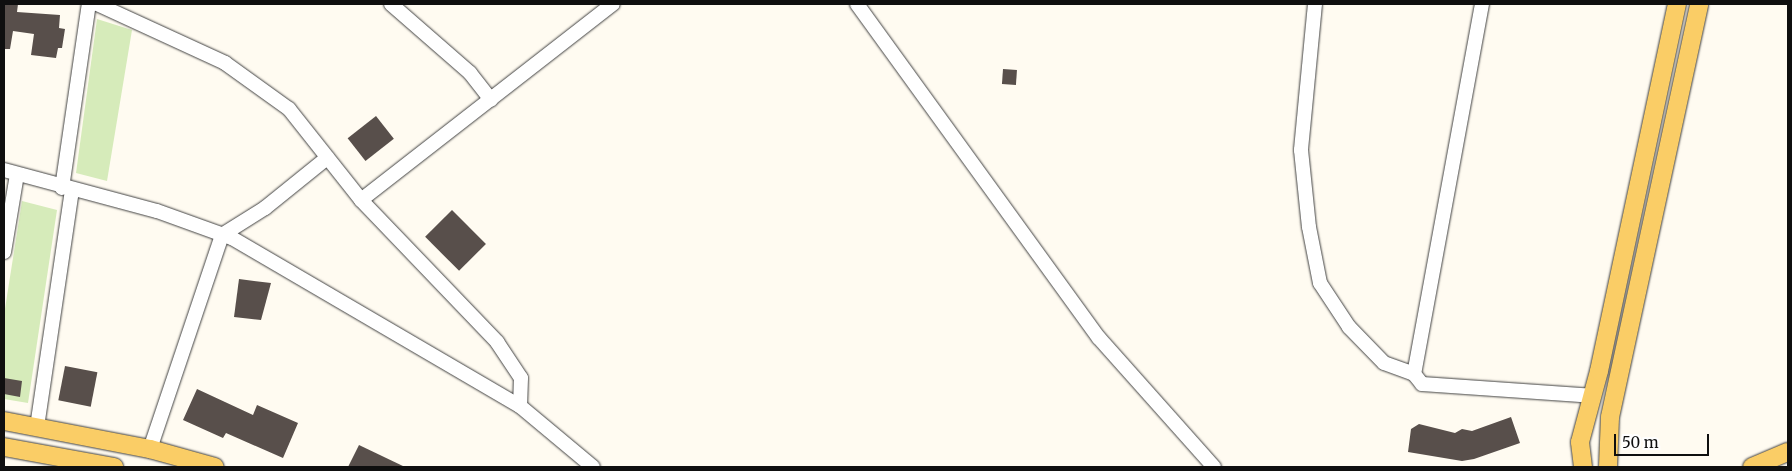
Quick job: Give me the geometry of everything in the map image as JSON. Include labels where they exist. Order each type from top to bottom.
[{"type":"main road","points":[[1583,467],[1580,442],[1592,396],[1677,4]]},
{"type":"main road","points":[[1608,467],[1610,417],[1698,4]]},
{"type":"main road","points":[[4,421],[150,449],[215,467]]},
{"type":"main road","points":[[4,447],[114,467]]},
{"type":"main road","points":[[1752,467],[1788,452]]},
{"type":"street","points":[[37,427],[89,4]]},
{"type":"street","points":[[97,4],[225,63],[289,109],[361,200],[497,342],[521,378],[520,406]]},
{"type":"street","points":[[391,4],[470,73],[491,100]]},
{"type":"street","points":[[361,200],[613,4]]},
{"type":"street","points":[[856,4],[1099,338],[1214,467]]},
{"type":"street","points":[[1316,4],[1301,150],[1309,226],[1320,283],[1349,327],[1384,363],[1414,374],[1422,384],[1592,396]]},
{"type":"street","points":[[1414,374],[1482,4]]},
{"type":"street","points":[[150,449],[222,235],[265,208],[327,158]]},
{"type":"street","points":[[4,252],[10,172],[67,189],[157,211],[222,235],[355,308],[520,406],[593,467]]},
{"type":"green space","points":[[97,19],[132,30],[107,181],[76,173]]},
{"type":"green space","points":[[22,201],[57,210],[28,403],[4,399],[4,315]]},
{"type":"building","points":[[4,4],[18,4],[17,12],[60,15],[59,28],[65,29],[62,48],[58,48],[56,58],[31,55],[34,34],[13,31],[10,49],[4,49]]},
{"type":"building","points":[[1003,69],[1017,70],[1016,85],[1002,84]]},
{"type":"building","points":[[376,116],[394,139],[365,161],[348,138]]},
{"type":"building","points":[[452,210],[486,244],[459,271],[425,237]]},
{"type":"building","points":[[239,279],[271,283],[261,320],[234,317]]},
{"type":"building","points":[[65,366],[97,372],[91,407],[58,400]]},
{"type":"building","points":[[4,378],[22,381],[20,397],[4,394]]},
{"type":"building","points":[[197,389],[253,415],[257,405],[298,423],[283,458],[226,433],[223,438],[183,420]]},
{"type":"building","points":[[1511,417],[1520,443],[1474,459],[1462,461],[1408,452],[1411,429],[1419,424],[1455,433],[1462,429],[1472,431]]},
{"type":"building","points":[[359,445],[405,467],[348,467]]}]
